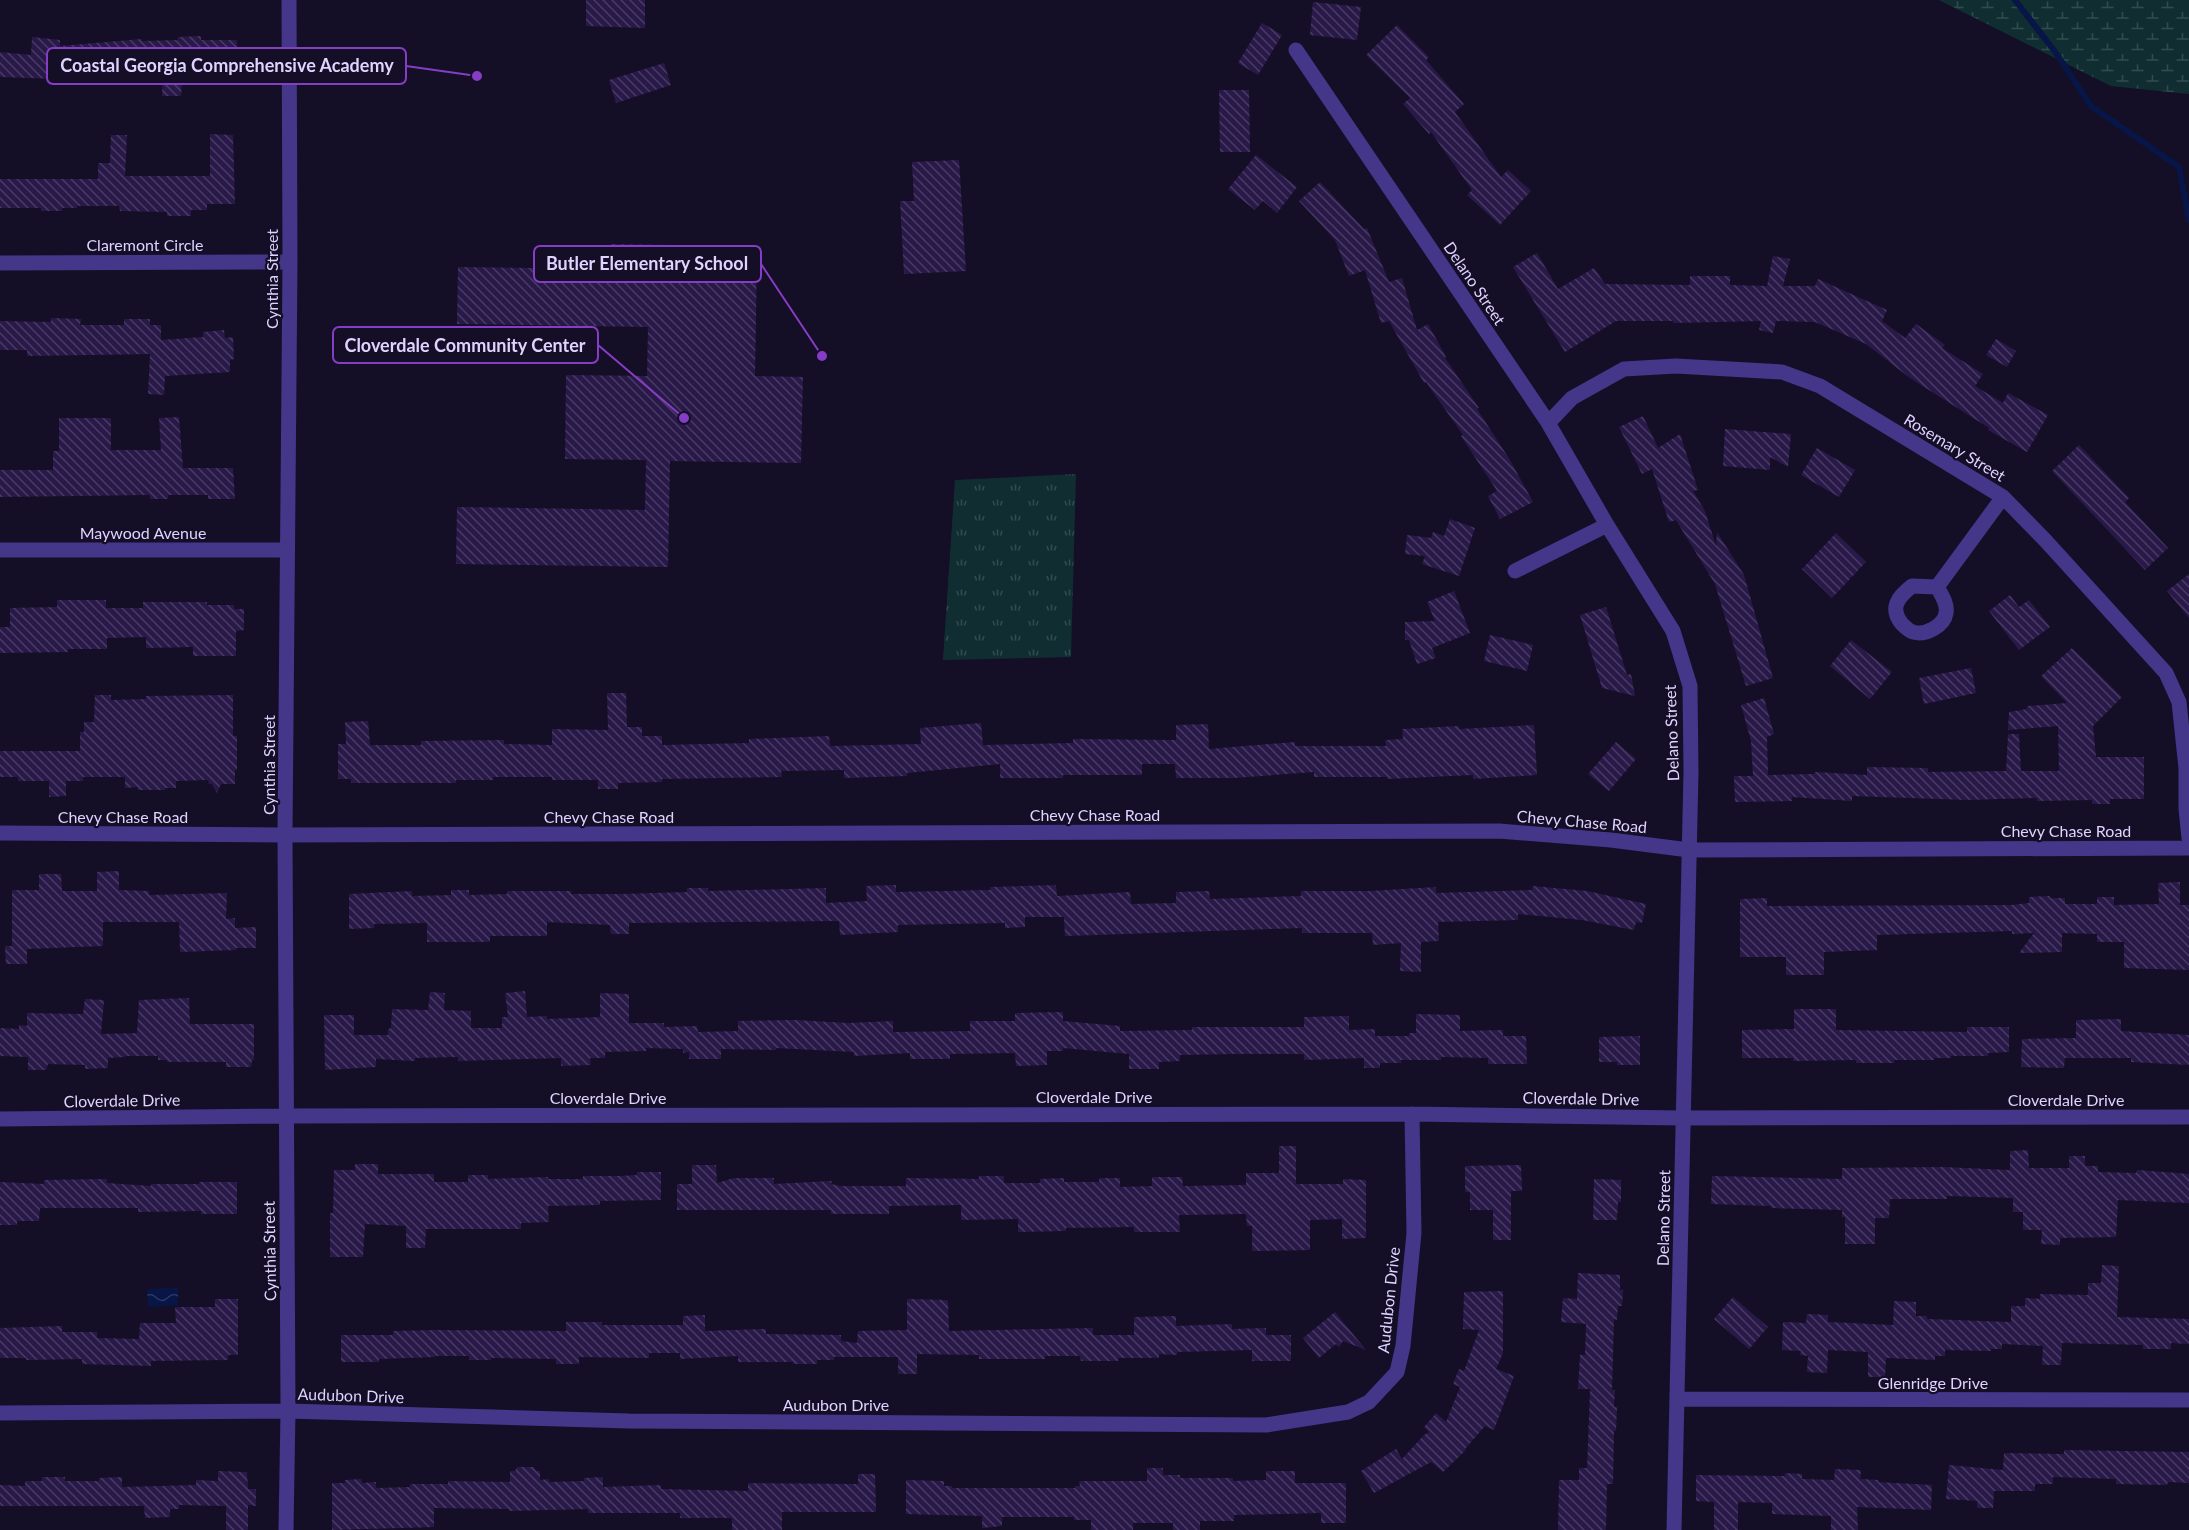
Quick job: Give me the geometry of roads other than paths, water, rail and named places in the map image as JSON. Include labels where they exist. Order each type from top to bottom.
[{"type":"street","name":"Cynthia Street","points":[[286,1530],[288,1411],[285,835],[290,262],[289,0]]},
{"type":"street","name":"Delano Street","points":[[1296,50],[1547,421],[1607,525],[1673,631],[1690,686],[1691,772],[1674,1530]]},
{"type":"street","name":"Claremont Circle","points":[[0,263],[290,262]]},
{"type":"street","name":"Rosemary Street","points":[[1547,421],[1553,418],[1572,398],[1624,369],[1676,366],[1782,372],[1820,386],[2002,497],[2045,540],[2166,673],[2179,702],[2186,768],[2189,838]]},
{"type":"street","points":[[1937,587],[2002,497]]},
{"type":"street","points":[[1515,571],[1607,525]]},
{"type":"street","name":"Maywood Avenue","points":[[0,550],[287,550]]},
{"type":"street","name":"Chevy Chase Road","points":[[0,833],[285,835],[1499,831],[1611,840],[1689,850],[2189,848]]},
{"type":"street","name":"Cloverdale Drive","points":[[0,1119],[285,1116],[1412,1114],[1682,1118],[2189,1117]]},
{"type":"street","name":"Audubon Drive","points":[[0,1413],[288,1411],[629,1421],[1266,1425],[1348,1412],[1369,1402],[1397,1372],[1403,1346],[1414,1233],[1412,1114]]},
{"type":"street","name":"Glenridge Drive","points":[[1678,1400],[2189,1400]]},
{"type":"water","points":[[178,1288],[178,1305],[148,1307],[147,1289]]},
{"type":"waterway","points":[[2015,0],[2056,53],[2091,106],[2179,167],[2189,220]]},
{"type":"place","name":"Coastal Georgia Comprehensive Academy","points":[[477,76]]},
{"type":"place","name":"Butler Elementary School","points":[[822,356]]},
{"type":"place","name":"Cloverdale Community Center","points":[[684,418]]}]
